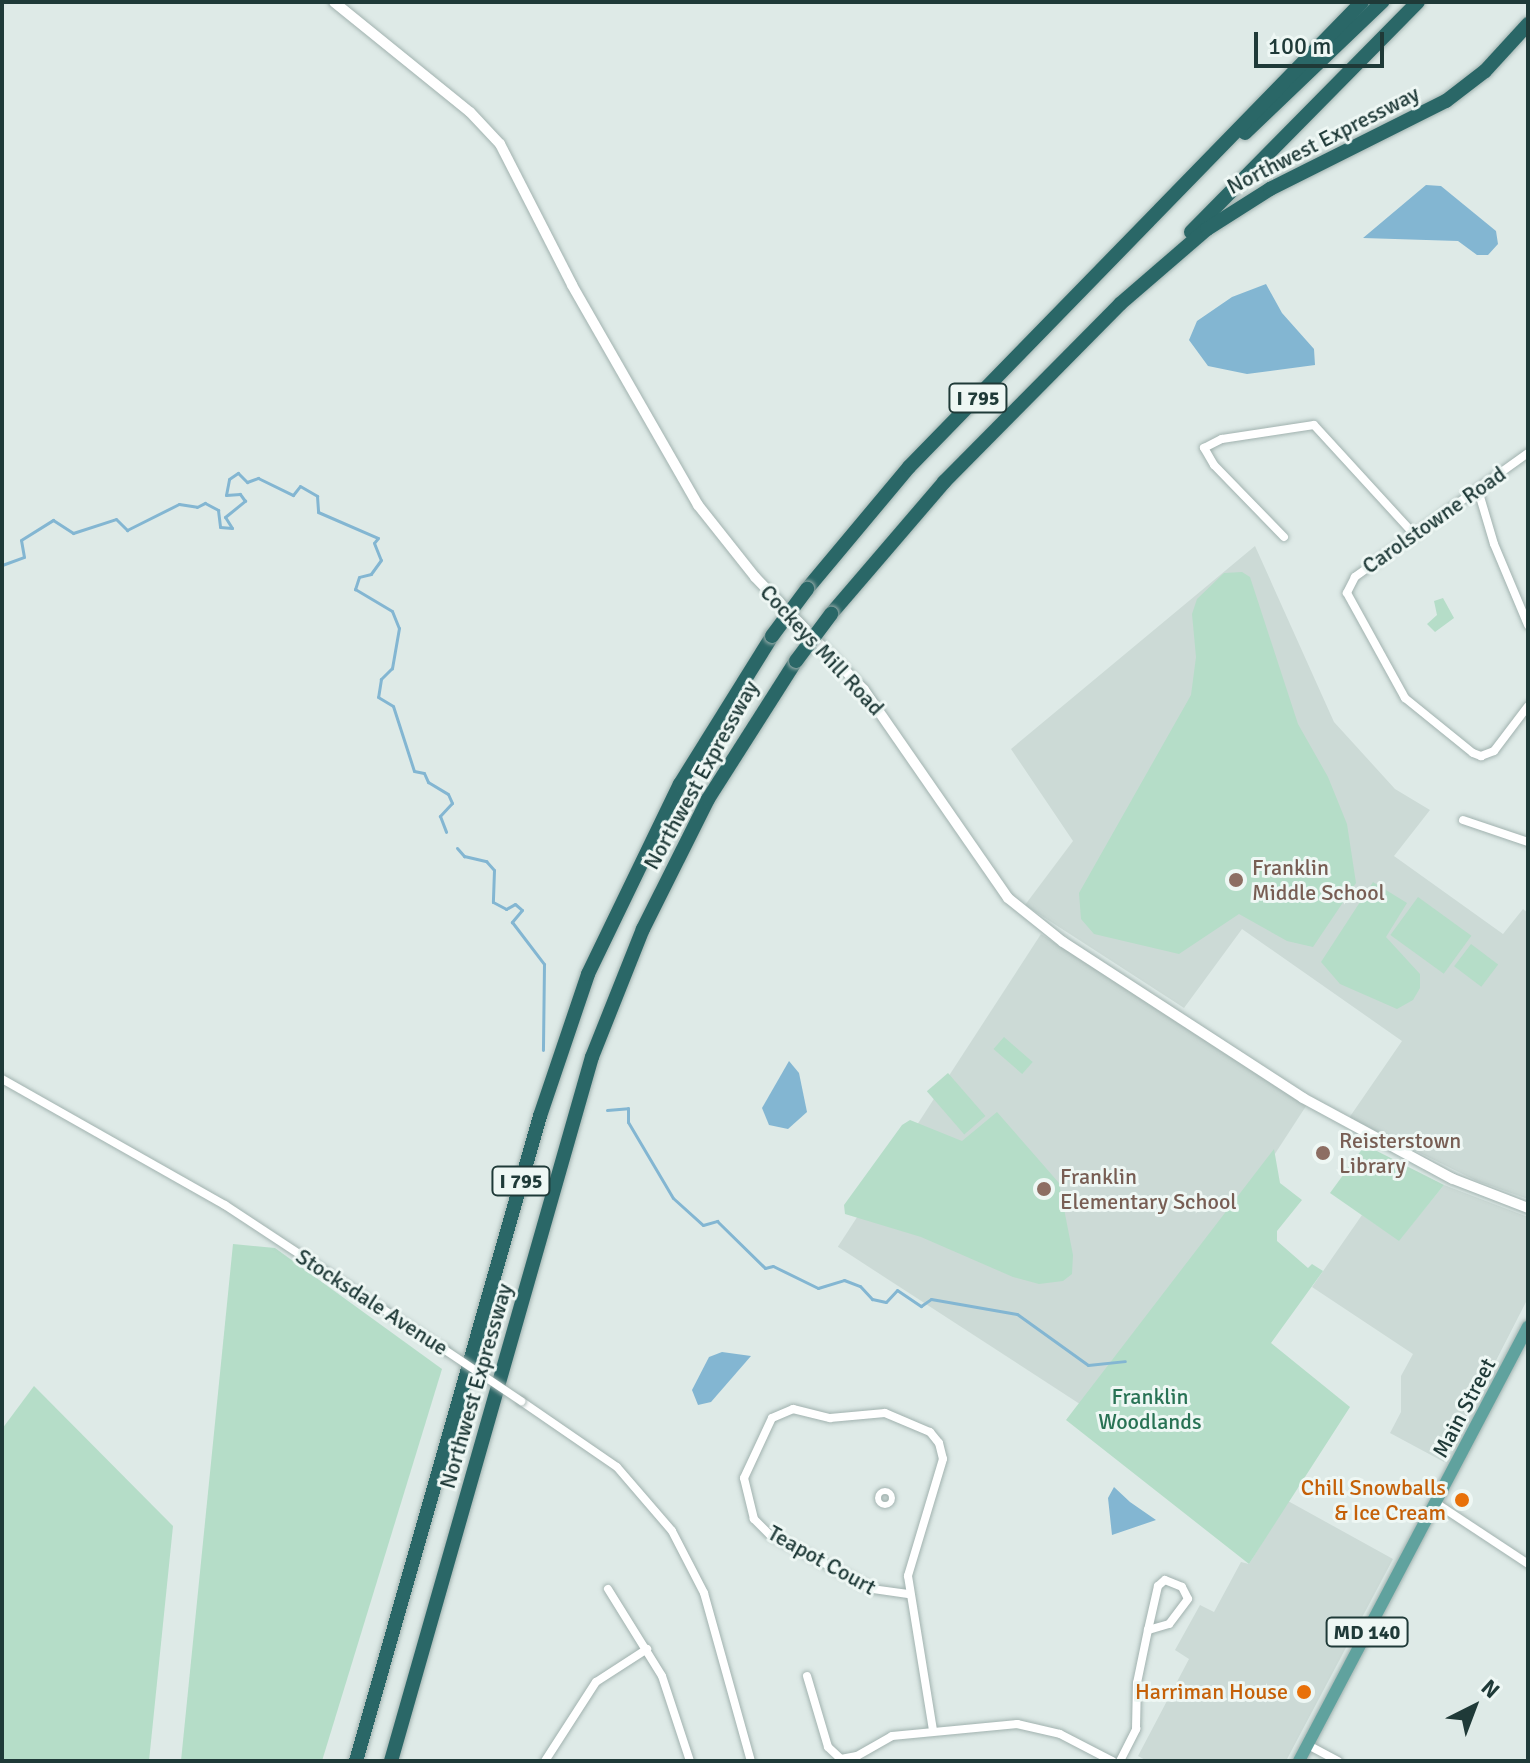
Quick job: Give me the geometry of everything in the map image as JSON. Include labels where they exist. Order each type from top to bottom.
[{"type":"highway","name":"Northwest Expressway","points":[[356,1761],[540,1116],[578,1003],[661,820],[772,636],[807,589],[909,467],[1362,2]]},
{"type":"highway","points":[[1157,215],[1382,2]]},
{"type":"highway","points":[[1120,304],[1418,2]]},
{"type":"highway","name":"Northwest Expressway","points":[[391,1761],[592,1057],[643,929],[708,799],[796,661],[831,614],[944,482],[1120,304],[1236,209],[1446,101],[1485,71],[1528,24]]},
{"type":"main road","name":"Main Street","points":[[1299,1761],[1528,1327]]},
{"type":"street","name":"Cockeys Mill Road","points":[[334,2],[470,112],[500,144],[572,285],[698,505],[755,577],[864,690],[1008,898],[1063,942],[1303,1098],[1453,1179],[1528,1208]]},
{"type":"street","points":[[1284,537],[1214,465],[1204,448],[1222,439],[1314,425],[1414,534]]},
{"type":"street","name":"Carolstowne Road","points":[[1528,453],[1355,577],[1347,593],[1405,698],[1481,756],[1494,751],[1528,706]]},
{"type":"street","points":[[1478,490],[1494,544],[1528,625]]},
{"type":"street","points":[[1463,820],[1528,842]]},
{"type":"street","name":"Stocksdale Avenue","points":[[2,1079],[225,1205],[617,1467],[672,1531],[704,1593],[751,1761]]},
{"type":"street","name":"Teapot Court","points":[[908,1594],[873,1589],[770,1535],[754,1519],[744,1498],[744,1478],[772,1418],[793,1409],[830,1418],[885,1413],[936,1438],[943,1459],[912,1552],[908,1594],[933,1731]]},
{"type":"street","points":[[1436,1503],[1528,1564]]},
{"type":"street","points":[[1120,1761],[1136,1729],[1137,1683],[1148,1630],[1158,1586],[1165,1580],[1182,1587],[1188,1599],[1169,1624],[1148,1630]]},
{"type":"street","points":[[608,1589],[647,1649],[675,1707],[690,1761]]},
{"type":"street","points":[[545,1761],[596,1682],[647,1649]]},
{"type":"street","points":[[807,1676],[828,1747],[841,1759],[892,1736],[1029,1725],[1060,1734],[1112,1761]]},
{"type":"street","points":[[1308,1745],[1338,1761]]},
{"type":"shaded area","name":"Franklin Middle School","points":[[1255,546],[1334,722],[1395,789],[1430,810],[1394,856],[1503,934],[1523,909],[1528,913],[1528,1199],[1477,1181],[1349,1118],[1402,1041],[1242,929],[1184,1008],[1025,905],[1073,841],[1011,749]]},
{"type":"shaded area","name":"Franklin Elementary School","points":[[1041,934],[1306,1106],[1103,1419],[838,1247]]},
{"type":"shaded area","points":[[1444,1185],[1528,1217],[1528,1298],[1444,1462],[1390,1433],[1401,1412],[1401,1376],[1413,1354],[1312,1287],[1362,1215],[1399,1240]]},
{"type":"shaded area","points":[[1288,1501],[1393,1559],[1286,1761],[1147,1761],[1138,1756],[1189,1659],[1175,1650],[1200,1605],[1214,1612],[1241,1562],[1249,1564]]},
{"type":"green space","points":[[1242,572],[1250,577],[1298,724],[1328,777],[1347,824],[1356,883],[1313,947],[1287,941],[1239,914],[1179,954],[1094,934],[1081,919],[1079,893],[1191,695],[1196,657],[1192,614],[1197,599],[1224,573]]},
{"type":"green space","points":[[1443,598],[1454,618],[1435,632],[1427,624],[1437,615],[1434,601]]},
{"type":"green space","points":[[1373,882],[1407,903],[1386,937],[1420,974],[1420,988],[1413,1000],[1397,1009],[1340,984],[1321,962]]},
{"type":"green space","points":[[1418,897],[1471,936],[1444,974],[1390,935]]},
{"type":"green space","points":[[1471,944],[1498,964],[1481,987],[1454,966]]},
{"type":"green space","points":[[1004,1037],[1033,1062],[1022,1074],[994,1049]]},
{"type":"green space","points":[[948,1073],[985,1116],[964,1134],[927,1091]]},
{"type":"green space","points":[[997,1112],[1059,1183],[1073,1255],[1072,1274],[1063,1281],[1039,1284],[1013,1277],[921,1237],[845,1214],[844,1205],[902,1125],[910,1120],[962,1141]]},
{"type":"green space","points":[[1365,1145],[1444,1185],[1399,1241],[1330,1193]]},
{"type":"green space","name":"Franklin Woodlands","points":[[1274,1149],[1280,1183],[1302,1200],[1277,1231],[1277,1241],[1308,1268],[1312,1264],[1323,1271],[1271,1343],[1350,1407],[1249,1564],[1066,1420]]},
{"type":"green space","points":[[233,1244],[275,1248],[442,1369],[322,1761],[181,1761]]},
{"type":"green space","points":[[34,1386],[173,1526],[149,1761],[2,1761],[2,1429]]},
{"type":"water","points":[[1426,185],[1441,186],[1496,231],[1498,244],[1488,255],[1477,255],[1458,241],[1363,238]]},
{"type":"water","points":[[1266,284],[1282,313],[1314,349],[1315,365],[1247,374],[1208,366],[1189,340],[1197,321],[1232,297]]},
{"type":"water","points":[[789,1061],[799,1073],[807,1112],[788,1129],[769,1125],[762,1108]]},
{"type":"water","points":[[722,1352],[751,1356],[711,1402],[698,1405],[692,1390],[709,1357]]},
{"type":"water","points":[[1114,1487],[1156,1520],[1112,1535],[1108,1498]]},
{"type":"waterway","points":[[2,565],[24,557],[21,540],[53,520],[73,533],[116,519],[127,530],[179,504],[197,507],[205,503],[218,510],[220,527],[232,528],[225,517],[245,501],[240,494],[226,495],[229,479],[238,473],[247,482],[258,478],[293,495],[300,486],[317,496],[318,512],[378,538],[374,543],[381,560],[371,574],[359,577],[355,589],[392,611],[399,628],[392,668],[381,679],[378,697],[393,706],[414,771],[424,773],[428,782],[448,794],[452,803],[440,816],[446,832]]},
{"type":"waterway","points":[[457,848],[464,856],[486,861],[494,870],[493,902],[506,909],[515,904],[522,910],[512,922],[544,964],[543,1050]]},
{"type":"waterway","points":[[607,1110],[628,1108],[628,1122],[673,1198],[703,1225],[717,1221],[765,1268],[773,1266],[818,1288],[844,1280],[860,1286],[872,1299],[886,1302],[897,1290],[921,1306],[931,1299],[1017,1314],[1088,1365],[1125,1361]]},
{"type":"place","name":"Franklin Middle School","points":[[1236,880]]},
{"type":"place","name":"Reisterstown Library","points":[[1323,1153]]},
{"type":"place","name":"Franklin Elementary School","points":[[1044,1189]]},
{"type":"place","name":"Chill Snowballs & Ice Cream","points":[[1462,1500]]},
{"type":"place","name":"Harriman House","points":[[1304,1692]]}]
